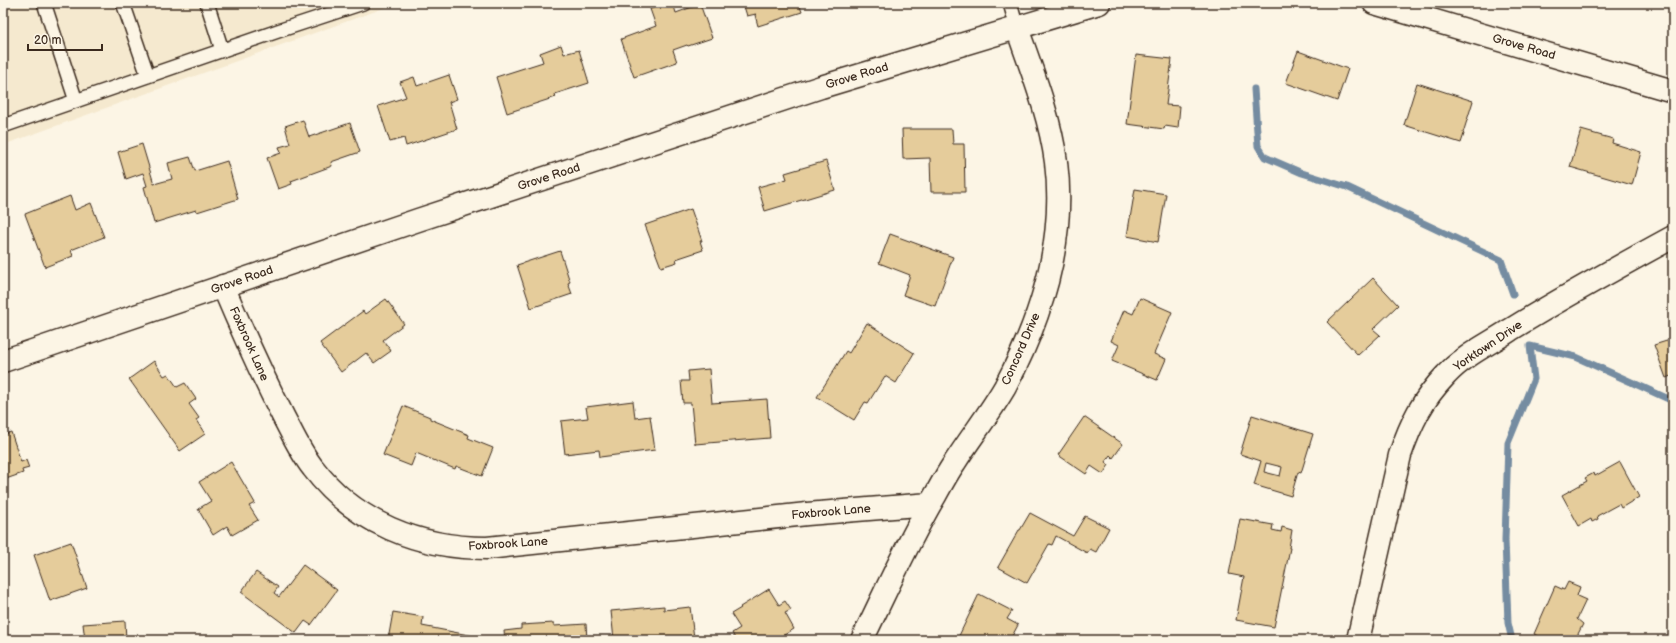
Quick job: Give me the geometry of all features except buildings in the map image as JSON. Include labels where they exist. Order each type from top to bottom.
[{"type":"street","name":"Grove Road","points":[[3,361],[418,220],[821,87],[1099,3]]},
{"type":"street","name":"Grove Road","points":[[1374,3],[1673,91]]},
{"type":"street","name":"Concord Drive","points":[[862,640],[899,561],[930,504],[955,462],[1004,388],[1026,343],[1043,296],[1056,243],[1058,203],[1056,162],[1048,122],[1017,28]]},
{"type":"street","name":"Yorktown Drive","points":[[1358,640],[1400,455],[1408,431],[1422,403],[1447,374],[1466,357],[1554,303],[1673,237]]},
{"type":"street","name":"Foxbrook Lane","points":[[223,286],[268,386],[306,458],[337,494],[370,519],[400,534],[426,542],[460,548],[488,548],[807,514],[930,504]]},
{"type":"lane","points":[[44,3],[76,101]]},
{"type":"lane","points":[[123,3],[148,76]]},
{"type":"lane","points":[[207,3],[222,50]]},
{"type":"lane","points":[[3,126],[363,3]]},
{"type":"lane","points":[[1010,3],[1017,28]]},
{"type":"shaded area","points":[[3,3],[398,3],[3,145]]},
{"type":"waterway","points":[[1254,89],[1258,146],[1265,157],[1302,173],[1347,187],[1501,260],[1513,294]]},
{"type":"waterway","points":[[1512,640],[1508,623],[1505,540],[1508,443],[1534,379],[1530,346],[1576,357],[1673,401]]}]
